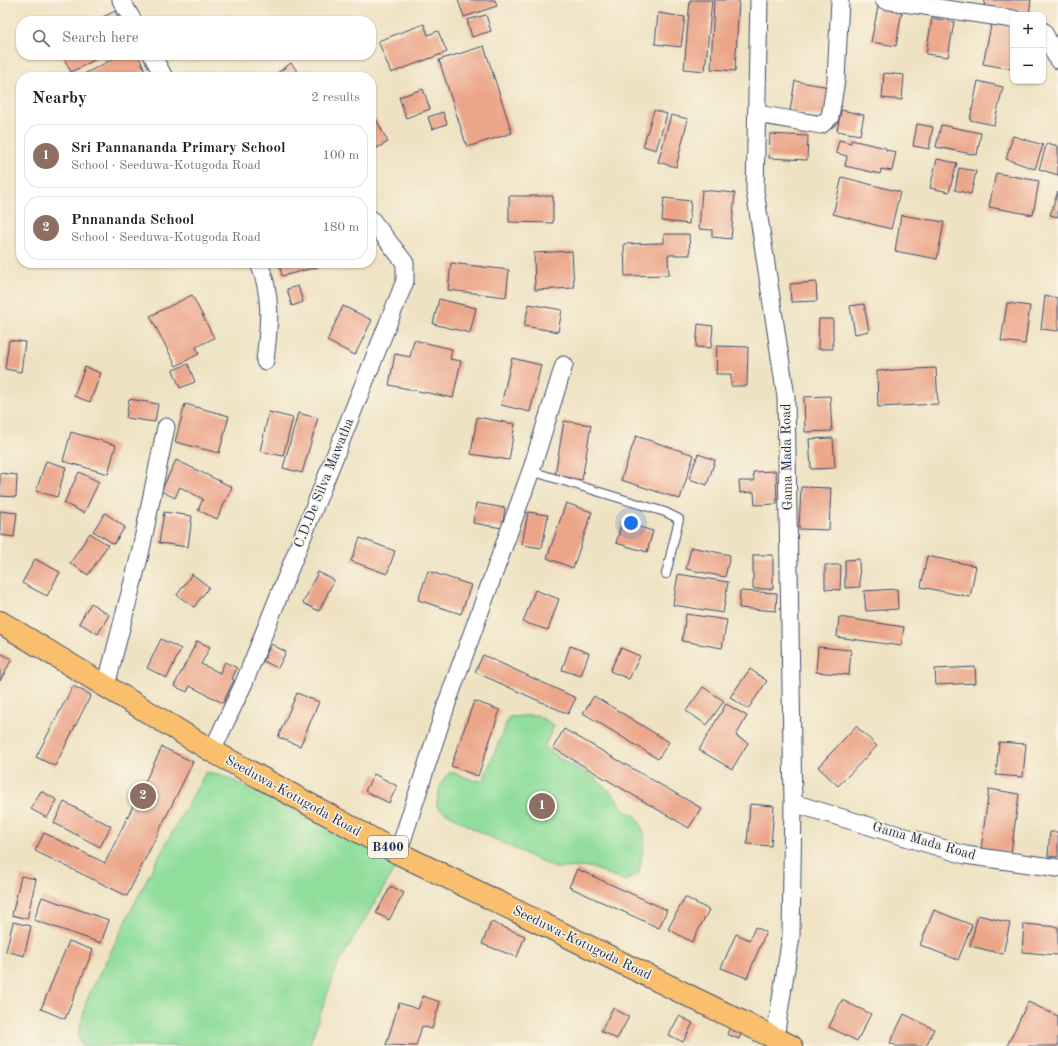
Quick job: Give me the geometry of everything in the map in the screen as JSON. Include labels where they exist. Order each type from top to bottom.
[{"type":"main road","name":"Seeduwa-Kotugoda Road","points":[[0,622],[212,752],[398,852],[783,1042]]},
{"type":"street","points":[[121,0],[130,16]]},
{"type":"street","name":"Gama Mada Road","points":[[759,0],[755,191],[786,397],[793,803],[791,937],[783,1042]]},
{"type":"street","points":[[757,114],[822,125],[830,117],[836,80],[840,0]]},
{"type":"street","points":[[884,0],[1010,20]]},
{"type":"street","points":[[1046,37],[1058,60]]},
{"type":"street","points":[[155,60],[161,72]]},
{"type":"street","name":"C.D.De Silva Mawatha","points":[[212,752],[244,683],[405,281],[406,263],[376,225]]},
{"type":"street","points":[[261,268],[264,274],[270,308],[265,360]]},
{"type":"street","points":[[398,852],[448,700],[531,471],[564,365]]},
{"type":"street","points":[[106,686],[140,554],[166,427]]},
{"type":"street","name":"Gama Mada Road","points":[[793,803],[965,855],[1058,868]]},
{"type":"lane","points":[[531,471],[665,512],[679,519],[666,574]]},
{"type":"green space","points":[[537,715],[554,726],[544,747],[565,762],[592,776],[612,793],[624,810],[637,817],[645,835],[639,873],[626,881],[590,867],[555,868],[474,829],[437,807],[440,787],[448,774],[452,772],[472,780],[483,781],[509,717]]},
{"type":"green space","points":[[206,772],[221,775],[351,837],[389,858],[396,867],[338,964],[309,1046],[82,1046],[78,1036],[87,999],[151,871]]},
{"type":"building","points":[[458,0],[495,0],[497,6],[464,17]]},
{"type":"building","points":[[690,0],[712,0],[705,71],[684,69]]},
{"type":"building","points":[[714,0],[739,0],[735,71],[711,69]]},
{"type":"building","points":[[985,0],[1031,0],[1029,12],[1012,12],[984,7]]},
{"type":"building","points":[[878,7],[902,11],[896,46],[871,42]]},
{"type":"building","points":[[115,11],[118,16],[105,16]]},
{"type":"building","points":[[658,13],[685,17],[681,47],[655,44]]},
{"type":"building","points":[[486,15],[491,31],[472,37],[467,20]]},
{"type":"building","points":[[932,18],[954,22],[948,57],[926,54]]},
{"type":"building","points":[[992,21],[1010,24],[1010,69],[983,64]]},
{"type":"building","points":[[424,24],[428,35],[438,31],[447,52],[391,73],[378,41]]},
{"type":"building","points":[[484,46],[512,133],[467,147],[439,60]]},
{"type":"building","points":[[65,60],[94,60],[71,72]]},
{"type":"building","points":[[111,60],[140,60],[145,70],[141,72],[88,72]]},
{"type":"building","points":[[291,63],[298,72],[279,72]]},
{"type":"building","points":[[884,73],[904,75],[902,100],[882,98]]},
{"type":"building","points":[[795,81],[829,87],[824,116],[790,111]]},
{"type":"building","points":[[978,81],[1003,87],[994,125],[970,120]]},
{"type":"building","points":[[423,89],[430,109],[406,118],[399,97]]},
{"type":"building","points":[[654,110],[667,114],[656,150],[643,146]]},
{"type":"building","points":[[841,110],[864,115],[860,135],[837,131]]},
{"type":"building","points":[[443,112],[447,124],[432,129],[428,117]]},
{"type":"building","points":[[671,115],[688,119],[676,167],[658,162]]},
{"type":"building","points":[[376,119],[388,142],[376,148]]},
{"type":"building","points":[[917,124],[933,127],[929,149],[913,146]]},
{"type":"building","points":[[941,125],[981,133],[977,155],[936,147]]},
{"type":"building","points":[[770,134],[808,136],[807,160],[769,158]]},
{"type":"building","points":[[1013,136],[1043,145],[1035,169],[1006,159]]},
{"type":"building","points":[[839,140],[851,143],[851,140],[886,148],[886,150],[896,152],[892,171],[881,169],[880,174],[845,166],[847,156],[836,153]]},
{"type":"building","points":[[1047,143],[1058,146],[1058,175],[1039,169]]},
{"type":"building","points":[[937,159],[957,163],[949,192],[930,188]]},
{"type":"building","points":[[959,168],[976,171],[971,194],[955,190]]},
{"type":"building","points":[[996,173],[1039,181],[1033,215],[989,207]]},
{"type":"building","points":[[842,177],[900,192],[891,229],[833,214]]},
{"type":"building","points":[[702,190],[735,193],[731,239],[712,237],[712,230],[699,229]]},
{"type":"building","points":[[1058,191],[1058,217],[1050,215]]},
{"type":"building","points":[[509,196],[553,196],[553,223],[509,222]]},
{"type":"building","points":[[664,198],[691,201],[689,224],[662,221]]},
{"type":"building","points":[[901,215],[944,222],[937,259],[895,251]]},
{"type":"building","points":[[664,234],[689,234],[690,255],[668,255],[669,275],[625,276],[624,244],[664,243]]},
{"type":"building","points":[[572,251],[574,288],[535,290],[534,253]]},
{"type":"building","points":[[451,263],[509,270],[506,297],[448,290]]},
{"type":"building","points":[[280,268],[314,268],[282,276]]},
{"type":"building","points":[[816,282],[817,301],[791,302],[790,284]]},
{"type":"building","points":[[298,286],[303,302],[292,306],[287,289]]},
{"type":"building","points":[[192,295],[214,338],[196,347],[199,354],[176,366],[150,316]]},
{"type":"building","points":[[1045,296],[1058,298],[1058,331],[1041,329]]},
{"type":"building","points":[[439,299],[476,308],[470,333],[433,324]]},
{"type":"building","points":[[1007,303],[1030,306],[1025,344],[1001,341]]},
{"type":"building","points":[[529,304],[562,310],[558,332],[524,326]]},
{"type":"building","points":[[864,304],[869,331],[855,334],[850,306]]},
{"type":"building","points":[[343,306],[372,320],[355,355],[327,341]]},
{"type":"building","points":[[819,319],[833,319],[833,349],[818,349]]},
{"type":"building","points":[[698,324],[713,326],[711,348],[696,347]]},
{"type":"building","points":[[9,340],[25,342],[21,372],[5,369]]},
{"type":"building","points":[[414,340],[452,349],[450,359],[461,361],[453,398],[389,385],[395,354],[410,357]]},
{"type":"building","points":[[717,346],[748,347],[747,386],[731,386],[731,374],[716,374]]},
{"type":"building","points":[[512,358],[541,365],[530,412],[501,405]]},
{"type":"building","points":[[188,364],[195,382],[180,388],[173,370]]},
{"type":"building","points":[[85,367],[101,373],[90,402],[74,396]]},
{"type":"building","points":[[936,368],[938,404],[878,407],[877,371]]},
{"type":"building","points":[[830,396],[832,431],[805,432],[804,397]]},
{"type":"building","points":[[129,399],[158,404],[155,422],[126,418]]},
{"type":"building","points":[[185,404],[229,416],[219,453],[175,442]]},
{"type":"building","points":[[269,412],[293,418],[283,456],[260,451]]},
{"type":"building","points":[[298,413],[318,418],[302,473],[283,468]]},
{"type":"building","points":[[477,417],[515,424],[509,460],[471,454]]},
{"type":"building","points":[[564,421],[591,425],[582,480],[555,475]]},
{"type":"building","points":[[71,432],[116,445],[108,474],[63,461]]},
{"type":"building","points":[[636,436],[694,455],[680,499],[621,480]]},
{"type":"building","points":[[833,438],[835,468],[811,469],[809,439]]},
{"type":"building","points":[[698,454],[715,460],[707,485],[689,479]]},
{"type":"building","points":[[176,460],[232,487],[217,519],[198,510],[203,499],[180,487],[175,498],[161,491]]},
{"type":"building","points":[[46,461],[66,467],[57,497],[36,491]]},
{"type":"building","points":[[776,471],[777,504],[755,505],[754,492],[740,493],[739,481],[754,481],[753,472]]},
{"type":"building","points":[[79,472],[99,482],[84,513],[64,503]]},
{"type":"building","points":[[0,473],[17,475],[16,497],[0,496]]},
{"type":"building","points":[[801,487],[831,488],[829,530],[799,529]]},
{"type":"building","points":[[476,503],[505,508],[502,528],[473,523]]},
{"type":"building","points":[[566,503],[592,512],[573,568],[547,558]]},
{"type":"building","points":[[0,511],[17,513],[14,537],[0,535]]},
{"type":"building","points":[[164,512],[192,516],[188,547],[159,543]]},
{"type":"building","points":[[528,512],[548,515],[542,548],[522,545]]},
{"type":"building","points":[[105,513],[125,527],[114,544],[93,531]]},
{"type":"building","points":[[622,522],[653,531],[647,552],[616,543]]},
{"type":"building","points":[[90,533],[108,545],[88,575],[70,563]]},
{"type":"building","points":[[360,538],[395,551],[387,574],[351,561]]},
{"type":"building","points":[[691,547],[730,555],[725,577],[686,569]]},
{"type":"building","points":[[753,555],[773,555],[773,589],[753,589]]},
{"type":"building","points":[[927,556],[976,566],[970,597],[921,587]]},
{"type":"building","points":[[35,559],[60,572],[47,596],[22,583]]},
{"type":"building","points":[[859,559],[860,587],[845,588],[845,560]]},
{"type":"building","points":[[825,565],[841,565],[840,590],[825,589]]},
{"type":"building","points":[[428,571],[471,585],[461,614],[418,600]]},
{"type":"building","points":[[318,572],[334,580],[319,611],[303,603]]},
{"type":"building","points":[[192,574],[209,587],[194,607],[177,595]]},
{"type":"building","points":[[678,574],[728,582],[723,613],[673,605]]},
{"type":"building","points":[[897,589],[898,609],[866,611],[864,591]]},
{"type":"building","points":[[535,590],[559,599],[548,630],[523,622]]},
{"type":"building","points":[[740,591],[777,593],[776,611],[739,608]]},
{"type":"building","points":[[91,603],[109,615],[98,634],[79,623]]},
{"type":"building","points":[[686,614],[727,620],[722,648],[682,641]]},
{"type":"building","points":[[839,617],[904,627],[901,646],[837,637]]},
{"type":"building","points":[[161,639],[181,649],[167,678],[147,668]]},
{"type":"building","points":[[197,641],[210,647],[201,664],[220,673],[225,662],[237,668],[232,679],[234,680],[223,703],[190,686],[187,692],[174,686]]},
{"type":"building","points":[[271,644],[286,652],[278,668],[263,661]]},
{"type":"building","points":[[570,646],[589,653],[581,676],[562,670]]},
{"type":"building","points":[[818,647],[851,650],[849,675],[816,672]]},
{"type":"building","points":[[621,648],[640,656],[629,679],[610,671]]},
{"type":"building","points":[[0,653],[12,659],[0,681]]},
{"type":"building","points":[[483,655],[576,698],[568,714],[475,672]]},
{"type":"building","points":[[975,667],[976,683],[936,685],[935,669]]},
{"type":"building","points":[[750,669],[767,681],[748,709],[730,697]]},
{"type":"building","points":[[73,686],[91,695],[55,766],[36,757]]},
{"type":"building","points":[[703,687],[724,701],[707,725],[686,711]]},
{"type":"building","points":[[297,693],[319,702],[300,746],[278,737]]},
{"type":"building","points":[[594,696],[669,742],[658,759],[583,713]]},
{"type":"building","points":[[474,701],[500,710],[478,776],[451,766]]},
{"type":"building","points":[[726,704],[747,716],[736,736],[748,743],[732,769],[699,750]]},
{"type":"building","points":[[856,726],[877,746],[838,786],[818,767]]},
{"type":"building","points":[[564,729],[701,808],[689,828],[553,748]]},
{"type":"building","points":[[999,742],[1026,744],[1023,777],[996,775]]},
{"type":"building","points":[[162,747],[193,762],[127,896],[35,851],[44,833],[105,863]]},
{"type":"building","points":[[374,774],[397,786],[389,803],[365,791]]},
{"type":"building","points":[[989,789],[1019,794],[1011,853],[981,849]]},
{"type":"building","points":[[41,791],[57,800],[47,818],[31,809]]},
{"type":"building","points":[[64,802],[111,826],[100,847],[54,823]]},
{"type":"building","points":[[750,804],[774,806],[771,846],[747,844]]},
{"type":"building","points":[[1050,832],[1058,832],[1058,857],[1048,856]]},
{"type":"building","points":[[577,869],[667,910],[659,928],[569,887]]},
{"type":"building","points":[[21,876],[36,879],[27,919],[12,915]]},
{"type":"building","points":[[391,886],[404,893],[389,920],[376,913]]},
{"type":"building","points":[[42,897],[109,920],[101,943],[34,920]]},
{"type":"building","points":[[685,897],[709,910],[692,942],[668,929]]},
{"type":"building","points":[[934,910],[972,925],[958,960],[920,945]]},
{"type":"building","points":[[978,915],[1010,923],[1003,954],[970,946]]},
{"type":"building","points":[[13,922],[31,926],[24,956],[6,951]]},
{"type":"building","points":[[491,922],[525,936],[517,957],[482,944]]},
{"type":"building","points":[[1024,924],[1058,927],[1058,955],[1022,952]]},
{"type":"building","points":[[755,927],[766,932],[747,978],[721,968],[736,934],[750,940]]},
{"type":"building","points":[[69,941],[93,950],[65,1019],[41,1009]]},
{"type":"building","points":[[423,996],[440,1002],[432,1029],[422,1026],[416,1046],[386,1045],[399,1003],[418,1009]]},
{"type":"building","points":[[842,1000],[871,1014],[857,1041],[829,1027]]},
{"type":"building","points":[[1028,1002],[1058,1016],[1058,1046],[1007,1046]]},
{"type":"building","points":[[613,1008],[629,1017],[617,1039],[601,1031]]},
{"type":"building","points":[[904,1014],[934,1029],[926,1046],[897,1046],[890,1043]]},
{"type":"building","points":[[679,1016],[693,1023],[683,1042],[669,1035]]},
{"type":"building","points":[[732,1022],[744,1028],[739,1039],[727,1034]]},
{"type":"place","name":"Pnnananda School","points":[[143,796]]},
{"type":"place","name":"Sri Pannananda Primary School","points":[[542,806]]}]
